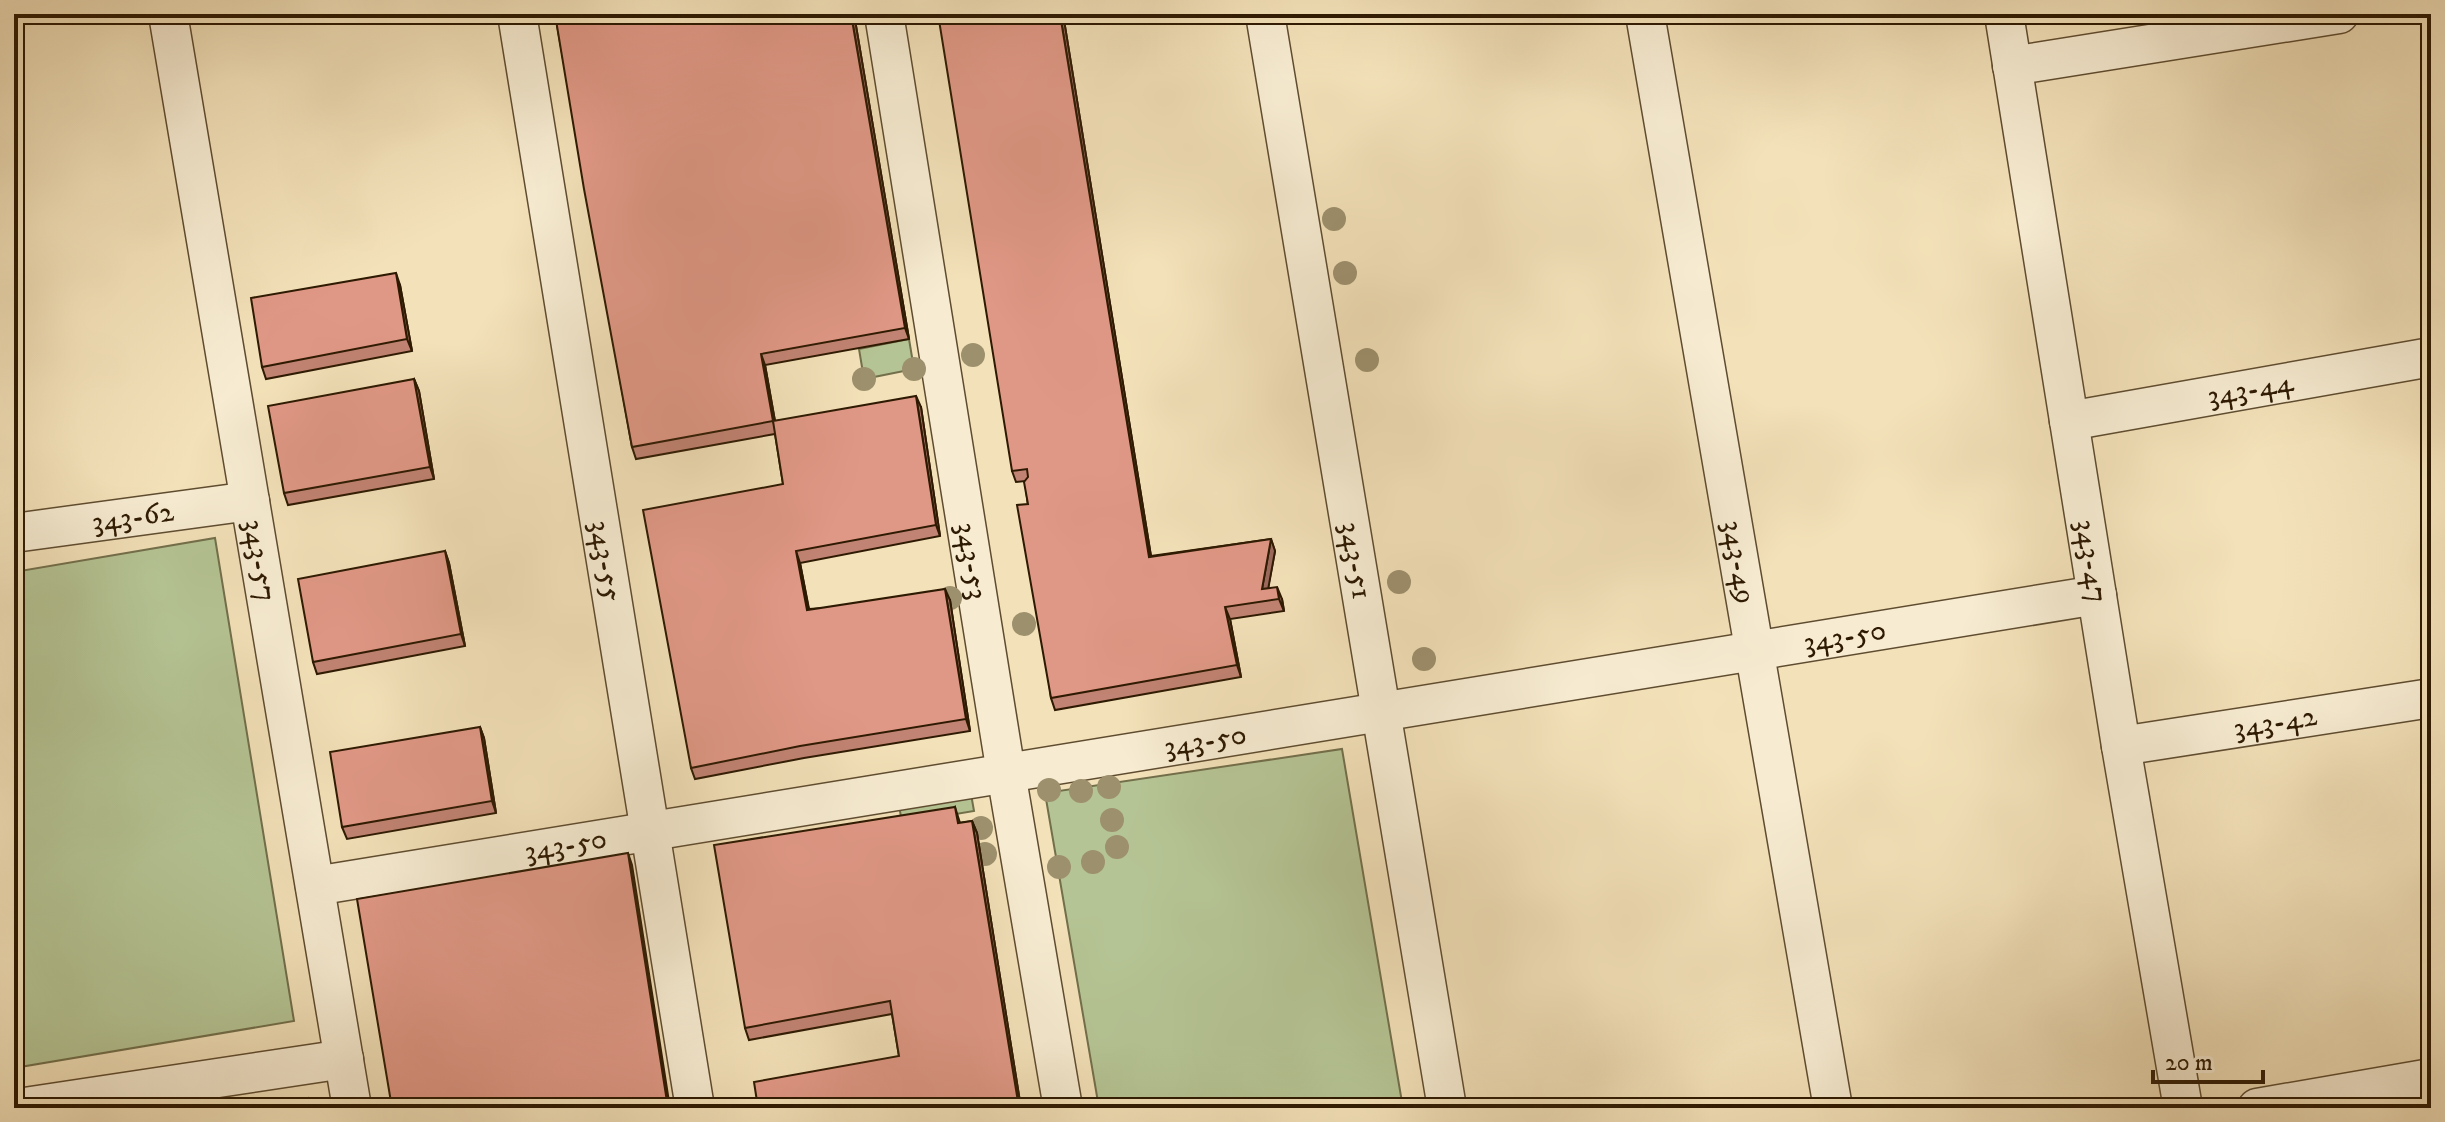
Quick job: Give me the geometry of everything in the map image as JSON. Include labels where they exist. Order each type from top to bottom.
[{"type":"street","name":"343-57","points":[[168,14],[352,1108]]},
{"type":"street","name":"343-55","points":[[517,14],[695,1108]]},
{"type":"street","name":"343-53","points":[[884,14],[1063,1108]]},
{"type":"street","name":"343-51","points":[[1265,14],[1447,1108]]},
{"type":"street","name":"343-49","points":[[1645,14],[1757,650],[1833,1108]]},
{"type":"street","name":"343-47","points":[[2004,14],[2121,746],[2183,1108]]},
{"type":"street","points":[[2012,66],[2339,14]]},
{"type":"street","name":"343-44","points":[[2069,421],[2431,357]]},
{"type":"street","name":"343-62","points":[[14,533],[250,501]]},
{"type":"street","name":"343-50","points":[[315,886],[2097,595]]},
{"type":"street","name":"343-42","points":[[2121,746],[2431,698]]},
{"type":"street","points":[[18,1108],[344,1059]]},
{"type":"street","points":[[2257,1108],[2431,1078]]},
{"type":"green space","points":[[909,339],[914,369],[864,379],[859,349]]},
{"type":"green space","points":[[215,538],[294,1021],[14,1068],[14,572]]},
{"type":"green space","points":[[1342,749],[1403,1108],[1099,1108],[1045,793]]},
{"type":"green space","points":[[971,794],[974,811],[902,823],[899,805]]},
{"type":"green space","points":[[308,1098],[309,1108],[248,1108]]},
{"type":"building","points":[[555,14],[851,14],[905,328],[761,354],[773,421],[632,447]]},
{"type":"building","points":[[938,14],[1060,14],[1149,557],[1271,539],[1262,589],[1277,587],[1279,599],[1225,607],[1237,665],[1051,698],[1017,505],[1028,504],[1024,482],[1028,477],[1027,469],[1012,471]]},
{"type":"building","points":[[396,273],[407,339],[262,367],[251,298]]},
{"type":"building","points":[[414,379],[430,467],[284,493],[268,406]]},
{"type":"building","points":[[916,396],[936,525],[796,551],[807,610],[945,589],[966,719],[800,746],[691,768],[643,510],[783,484],[773,421]]},
{"type":"building","points":[[445,551],[461,634],[313,662],[298,579]]},
{"type":"building","points":[[480,727],[492,801],[342,827],[330,752]]},
{"type":"building","points":[[955,807],[958,823],[972,821],[1019,1108],[758,1108],[754,1082],[899,1056],[890,1001],[745,1028],[714,845]]},
{"type":"building","points":[[628,853],[668,1108],[392,1108],[357,899]]}]
